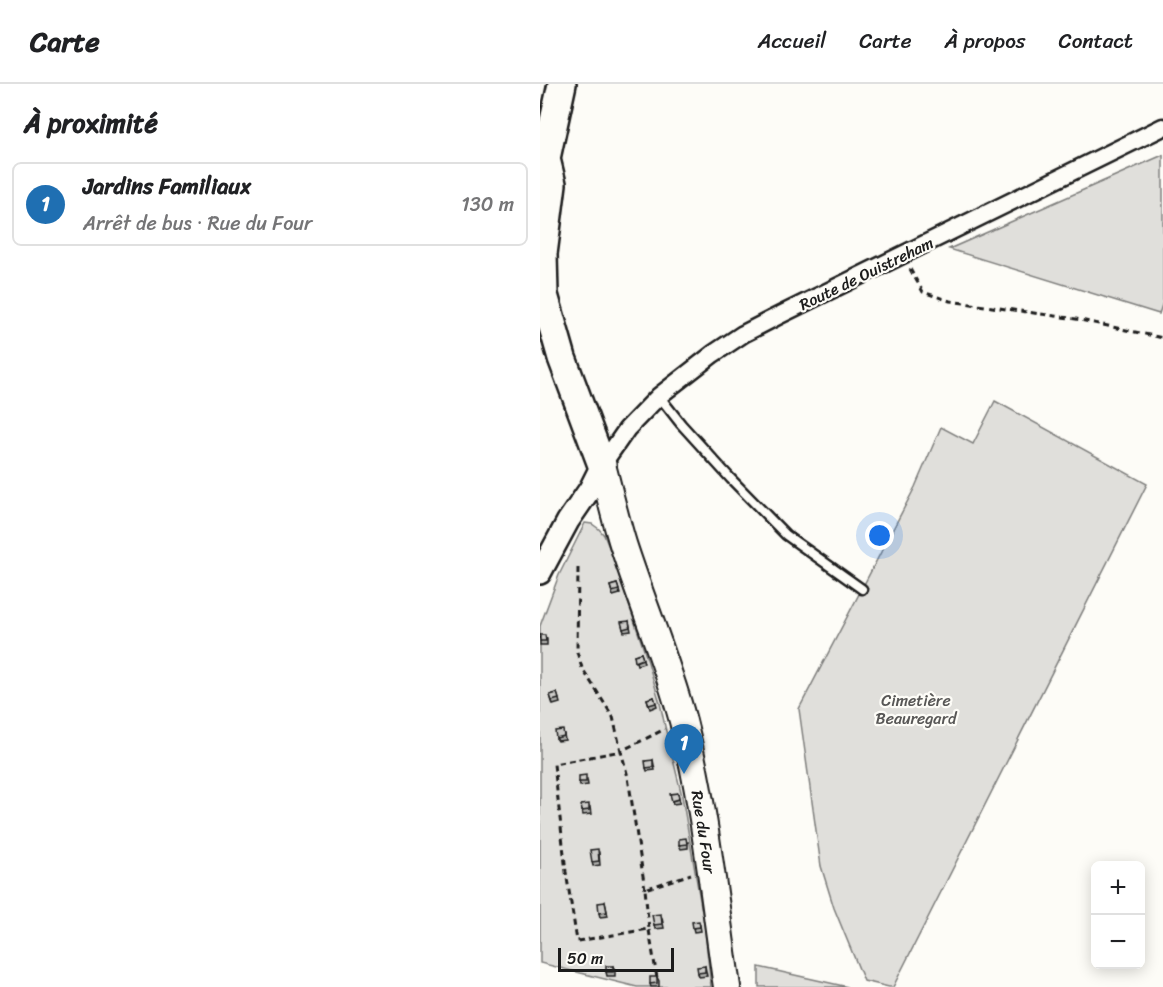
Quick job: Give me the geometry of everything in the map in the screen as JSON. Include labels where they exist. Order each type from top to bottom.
[{"type":"highway","points":[[540,187],[562,84]]},
{"type":"highway","points":[[546,159],[552,184],[543,254],[544,295],[562,358],[602,465]]},
{"type":"main road","name":"Rue du Four","points":[[602,465],[623,544],[662,653],[682,720],[697,786],[727,987]]},
{"type":"street","name":"Route de Ouistreham","points":[[602,465],[627,429],[659,396],[703,360],[743,334],[1163,128]]},
{"type":"street","points":[[540,573],[602,465]]},
{"type":"street","name":"Rue du Four","points":[[585,498],[606,512],[623,544]]},
{"type":"lane","points":[[659,396],[724,472],[786,535],[862,589]]},
{"type":"path","points":[[903,255],[923,292],[950,301],[1076,318],[1163,338]]},
{"type":"path","points":[[578,568],[577,652],[582,668],[613,717],[628,777],[657,978]]},
{"type":"path","points":[[649,929],[577,941],[566,872],[554,765],[621,751],[682,720]]},
{"type":"path","points":[[645,889],[710,868]]},
{"type":"green space","points":[[1163,155],[1163,302],[1159,314],[949,249]]},
{"type":"green space","name":"Cimetière Beauregard","points":[[995,401],[1147,484],[893,987],[889,987],[864,981],[834,908],[821,866],[799,709],[915,487],[941,427],[973,444]]},
{"type":"green space","points":[[585,523],[592,524],[604,535],[660,703],[682,796],[704,923],[711,987],[637,987],[540,963],[540,626],[559,575]]},
{"type":"green space","points":[[759,967],[848,987],[759,987]]},
{"type":"building","points":[[617,584],[619,590],[612,592],[610,586]]},
{"type":"building","points":[[629,621],[630,627],[623,629],[621,622]]},
{"type":"building","points":[[540,635],[545,635],[546,641],[540,641]]},
{"type":"building","points":[[641,653],[643,659],[635,662],[634,655]]},
{"type":"building","points":[[557,693],[559,699],[552,701],[550,695]]},
{"type":"building","points":[[654,697],[656,703],[649,705],[647,699]]},
{"type":"building","points":[[563,730],[564,736],[556,738],[555,731]]},
{"type":"building","points":[[653,760],[653,767],[646,768],[645,761]]},
{"type":"building","points":[[586,775],[586,782],[579,782],[579,776]]},
{"type":"building","points":[[678,793],[679,799],[672,801],[670,794]]},
{"type":"building","points":[[589,804],[589,810],[582,811],[581,805]]},
{"type":"building","points":[[686,838],[687,844],[679,845],[679,839]]},
{"type":"building","points":[[598,849],[599,861],[592,862],[590,850]]},
{"type":"building","points":[[605,902],[607,912],[599,913],[598,903]]},
{"type":"building","points":[[661,914],[662,924],[654,925],[652,915]]},
{"type":"building","points":[[699,921],[700,927],[693,928],[692,922]]},
{"type":"building","points":[[606,966],[613,966],[613,972],[606,972]]},
{"type":"building","points":[[705,966],[705,972],[698,973],[697,967]]},
{"type":"building","points":[[650,977],[657,977],[657,983],[650,984]]},
{"type":"place","name":"Jardins Familiaux","points":[[684,774]]}]
